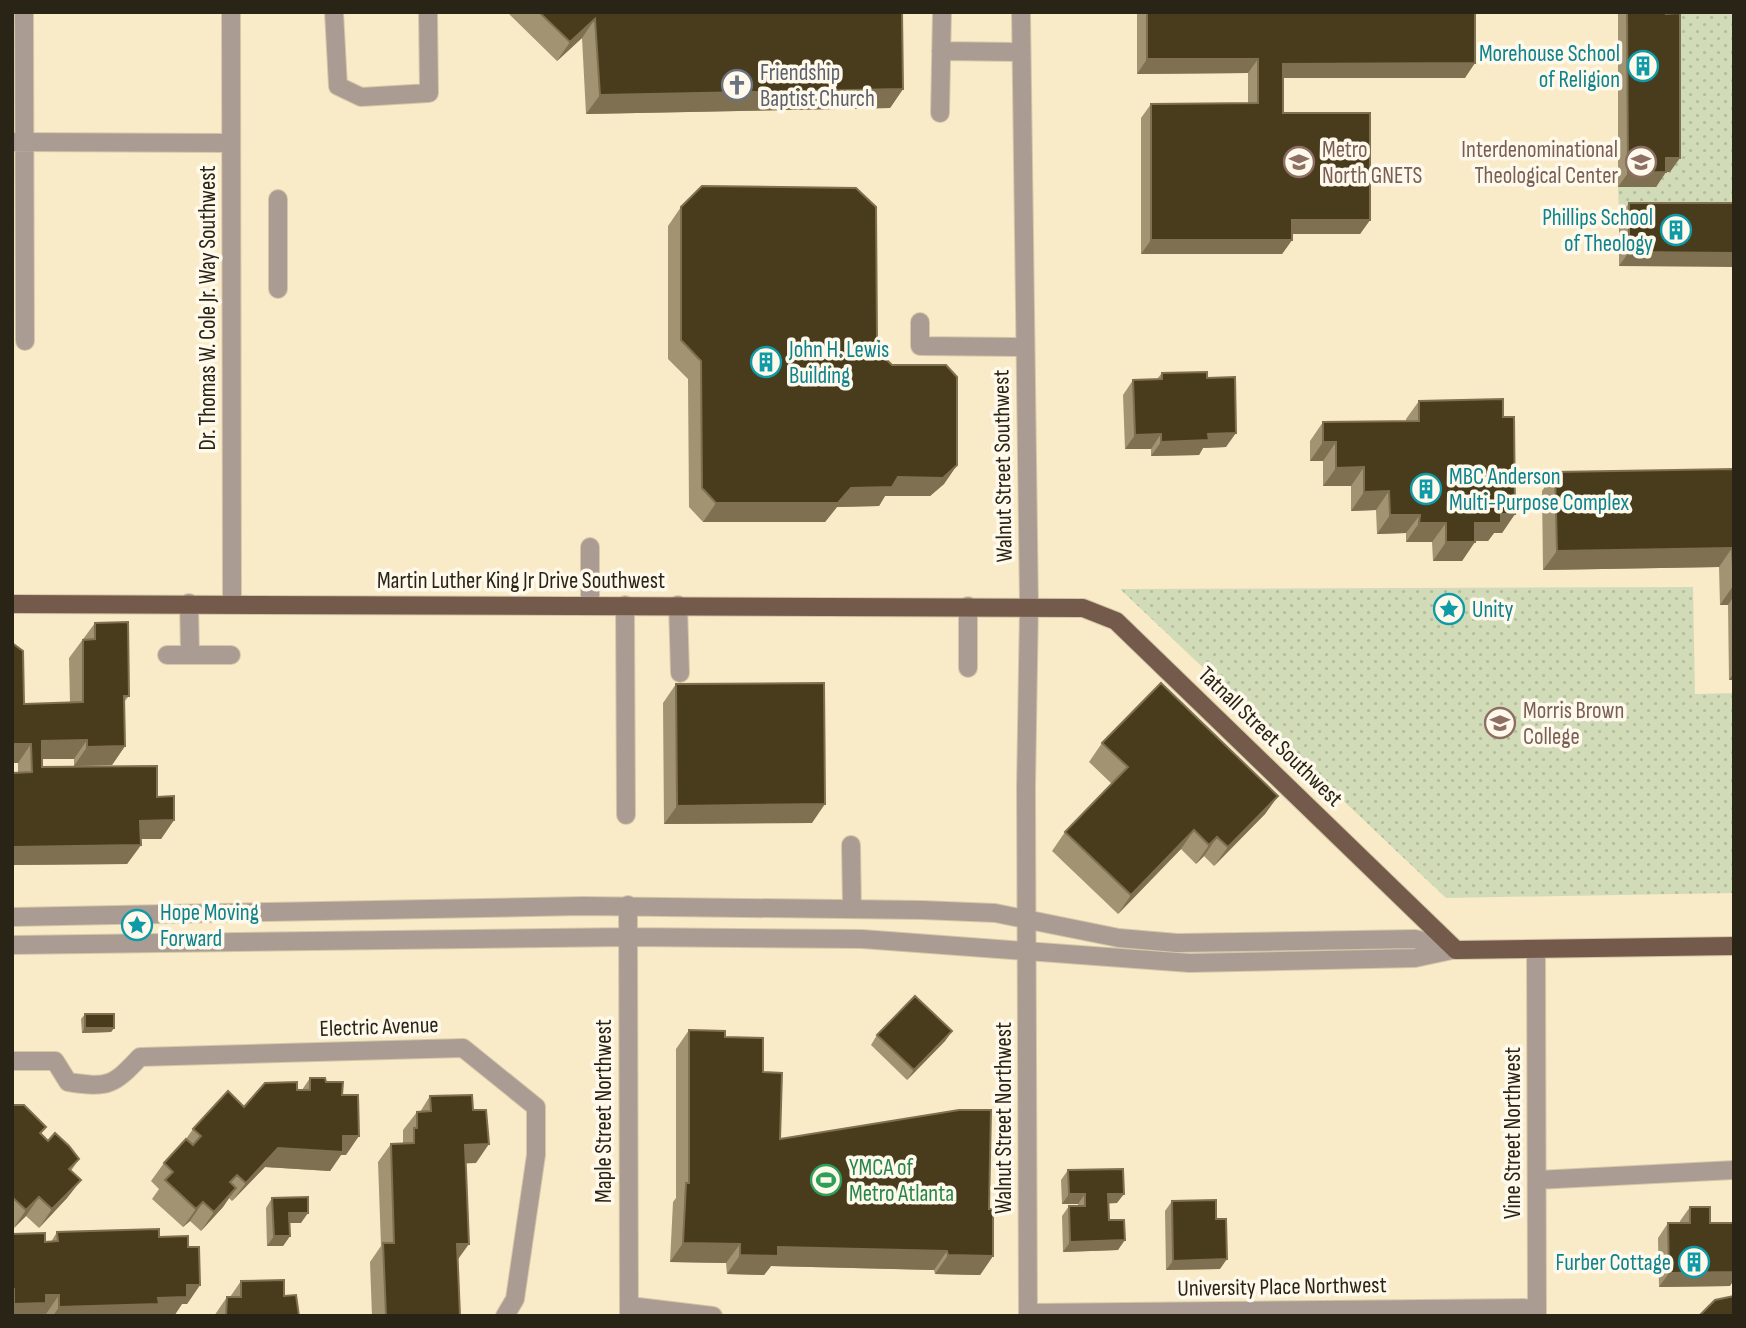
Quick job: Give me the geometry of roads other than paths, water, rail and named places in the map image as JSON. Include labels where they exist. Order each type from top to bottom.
[{"type":"main road","name":"Martin Luther King Jr Drive Southwest","points":[[12,604],[1029,606]]},
{"type":"main road","name":"Tatnall Street Southwest","points":[[1029,606],[1083,608],[1116,621],[1456,950]]},
{"type":"main road","points":[[1456,950],[1734,946]]},
{"type":"street","points":[[24,12],[18,142],[25,341]]},
{"type":"street","name":"Dr. Thomas W. Cole Jr. Way Southwest","points":[[230,12],[232,603]]},
{"type":"street","points":[[334,12],[338,86],[361,97],[429,93],[428,12]]},
{"type":"street","points":[[940,113],[942,12]]},
{"type":"street","name":"Walnut Street Southwest","points":[[1021,12],[1029,606],[1028,920]]},
{"type":"street","points":[[941,51],[1021,52]]},
{"type":"street","points":[[18,142],[230,143]]},
{"type":"street","points":[[278,199],[278,289]]},
{"type":"street","points":[[920,322],[920,346],[1025,347]]},
{"type":"street","points":[[590,547],[590,605]]},
{"type":"street","points":[[189,603],[190,654]]},
{"type":"street","points":[[625,605],[626,815]]},
{"type":"street","points":[[678,605],[680,673]]},
{"type":"street","points":[[968,606],[968,668]]},
{"type":"street","points":[[167,655],[231,654]]},
{"type":"street","points":[[851,845],[852,909]]},
{"type":"street","points":[[12,917],[628,905],[852,909],[995,913],[1119,938],[1177,943],[1415,939],[1456,950]]},
{"type":"street","name":"Maple Street Northwest","points":[[628,905],[627,1153],[630,1311]]},
{"type":"street","name":"Walnut Street Northwest","points":[[1028,920],[1028,1315]]},
{"type":"street","points":[[12,944],[628,937],[862,939],[1027,949],[1190,964],[1415,958],[1456,950]]},
{"type":"street","name":"Vine Street Northwest","points":[[1536,949],[1537,1312]]},
{"type":"street","name":"Electric Avenue","points":[[12,1061],[55,1061],[68,1082],[92,1085],[117,1082],[140,1057],[463,1048],[536,1107],[536,1155],[514,1299],[505,1316]]},
{"type":"street","points":[[1536,1180],[1734,1170]]},
{"type":"street","points":[[630,1311],[713,1316]]},
{"type":"street","name":"University Place Northwest","points":[[1028,1315],[1537,1312]]},
{"type":"place","name":"Morehouse School of Religion","points":[[1643,66]]},
{"type":"place","name":"Friendship Baptist Church","points":[[737,85]]},
{"type":"place","name":"Metro North GNETS","points":[[1299,162]]},
{"type":"place","name":"Interdenominational Theological Center","points":[[1641,162]]},
{"type":"place","name":"Phillips School of Theology","points":[[1676,230]]},
{"type":"place","name":"John H. Lewis Building","points":[[766,362]]},
{"type":"place","name":"MBC Anderson Multi-Purpose Complex","points":[[1426,489]]},
{"type":"place","name":"Unity","points":[[1449,609]]},
{"type":"place","name":"Morris Brown College","points":[[1500,723]]},
{"type":"place","name":"Hope Moving Forward","points":[[137,925]]},
{"type":"place","name":"YMCA of Metro Atlanta","points":[[826,1180]]},
{"type":"place","name":"Furber Cottage","points":[[1694,1262]]}]
